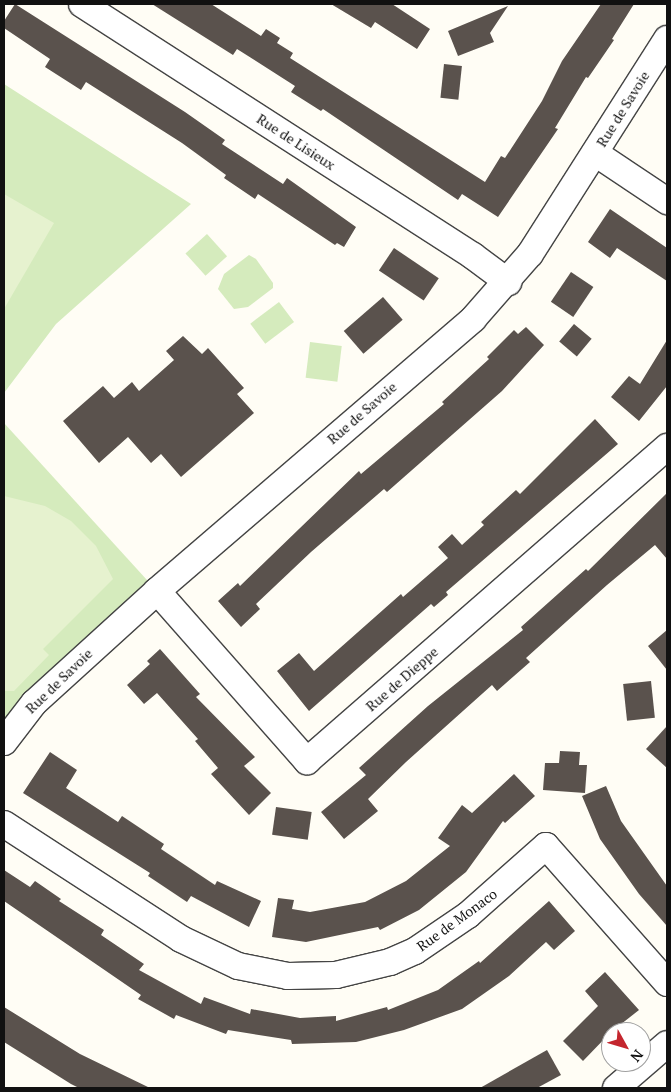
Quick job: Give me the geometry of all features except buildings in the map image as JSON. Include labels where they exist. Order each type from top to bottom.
[{"type":"street","name":"Rue de Lisieux","points":[[82,4],[474,256],[508,282]]},
{"type":"street","name":"Rue de Savoie","points":[[4,742],[34,703],[156,591],[473,319],[508,282],[530,254],[667,39]]},
{"type":"street","points":[[595,153],[667,201]]},
{"type":"street","name":"Rue de Dieppe","points":[[156,591],[307,761],[667,447]]},
{"type":"street","name":"Rue de Monaco","points":[[4,824],[181,939],[238,966],[288,976],[336,975],[390,962],[415,951],[468,915],[546,846],[667,983]]},
{"type":"street","points":[[616,1088],[667,1044]]},
{"type":"green space","points":[[4,84],[191,204],[56,324],[4,393]]},
{"type":"green space","points":[[4,194],[54,223],[4,309]]},
{"type":"green space","points":[[207,234],[227,256],[206,276],[185,253]]},
{"type":"green space","points":[[249,255],[256,259],[273,283],[273,288],[248,307],[234,309],[218,289],[224,274]]},
{"type":"green space","points":[[279,302],[294,322],[265,344],[250,324]]},
{"type":"green space","points":[[310,342],[342,346],[337,382],[306,378]]},
{"type":"green space","points":[[4,423],[157,591],[4,742]]},
{"type":"green space","points":[[4,496],[45,506],[71,521],[96,546],[113,579],[43,649],[49,655],[14,691],[4,691]]}]
